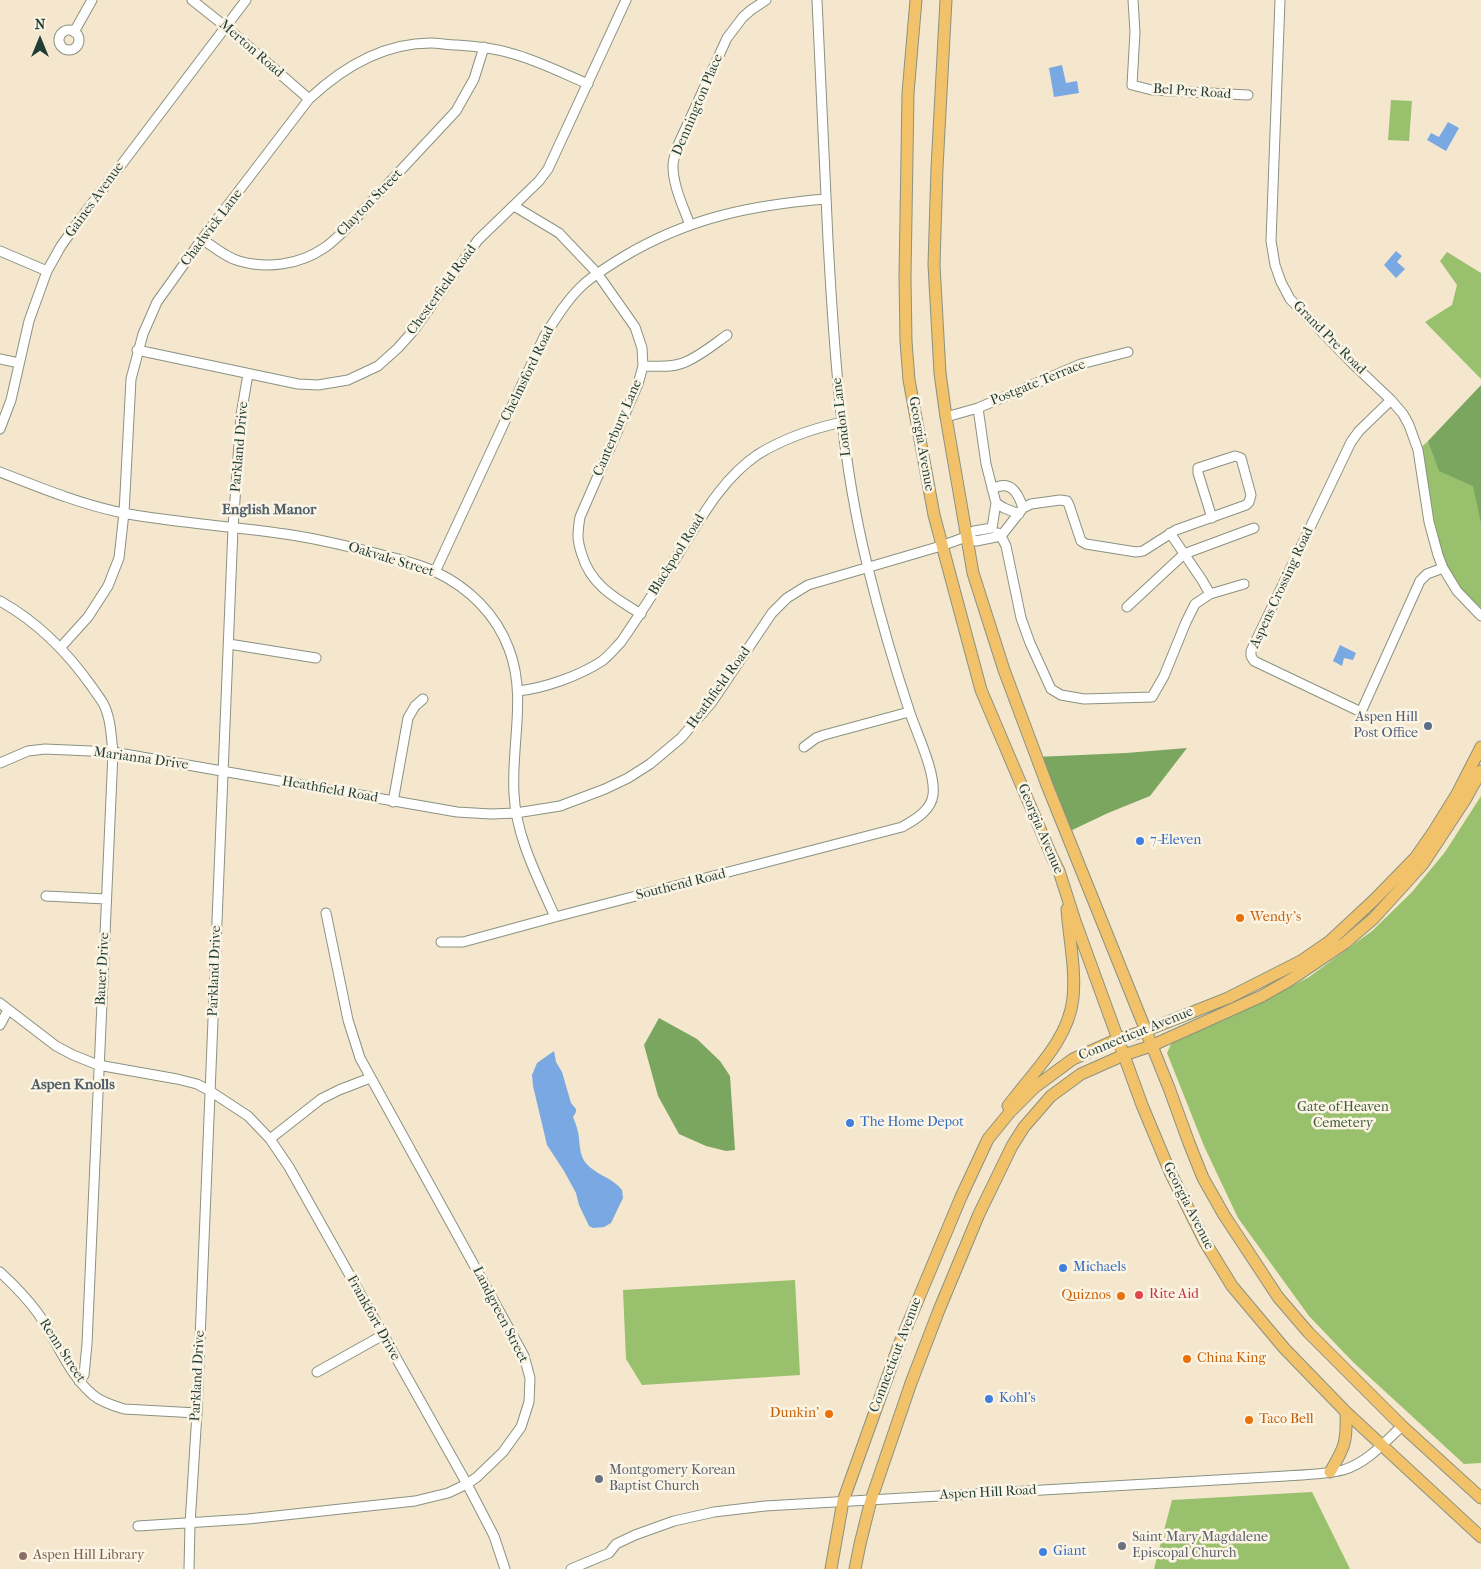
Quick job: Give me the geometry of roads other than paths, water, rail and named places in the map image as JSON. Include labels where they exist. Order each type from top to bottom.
[{"type":"main road","name":"Georgia Avenue","points":[[916,0],[908,93],[905,278],[909,380],[941,546],[981,690],[1059,871],[1142,1105],[1170,1172],[1206,1242],[1232,1286],[1284,1348],[1381,1446],[1480,1535]]},
{"type":"main road","name":"Georgia Avenue","points":[[946,0],[934,265],[940,373],[973,572],[1004,670],[1047,785],[1203,1178],[1229,1223],[1278,1297],[1308,1332],[1402,1426],[1481,1498]]},
{"type":"main road","name":"Connecticut Avenue","points":[[831,1569],[843,1501],[899,1345],[961,1197],[988,1139],[1036,1087],[1061,1067],[1087,1052],[1118,1039],[1145,1031],[1228,998],[1301,961],[1330,941],[1416,857],[1457,794],[1481,747]]},
{"type":"main road","name":"Connecticut Avenue","points":[[856,1569],[871,1500],[911,1383],[979,1214],[1012,1146],[1024,1127],[1051,1096],[1081,1074],[1124,1055],[1151,1046],[1262,996],[1290,980],[1345,943],[1374,918],[1423,864],[1465,800],[1481,771]]},
{"type":"main road","points":[[988,1139],[1008,1106],[1058,1040],[1068,1021],[1073,998],[1073,977],[1065,888]]},
{"type":"main road","points":[[1330,1472],[1345,1445],[1346,1412]]},
{"type":"street","points":[[74,32],[92,0]]},
{"type":"street","name":"Merton Road","points":[[192,0],[309,99]]},
{"type":"street","name":"Gaines Avenue","points":[[0,429],[11,400],[29,321],[47,271],[61,246],[246,0]]},
{"type":"street","name":"Chesterfield Road","points":[[138,350],[298,384],[318,385],[348,380],[378,366],[414,330],[478,240],[539,181],[548,169],[626,0]]},
{"type":"street","name":"Dennington Place","points":[[690,225],[674,181],[673,164],[678,146],[727,38],[743,17],[766,0]]},
{"type":"street","name":"London Lane","points":[[817,0],[833,336],[842,422],[852,493],[868,567],[909,712],[932,776],[933,795],[928,807],[918,817]]},
{"type":"street","name":"Bel Pre Road","points":[[1133,0],[1135,32],[1132,85],[1152,90],[1248,95]]},
{"type":"street","name":"Grand Pre Road","points":[[1280,0],[1271,241],[1275,266],[1290,299],[1403,414],[1417,444],[1431,532],[1443,568],[1457,592],[1481,616]]},
{"type":"street","name":"Chadwick Lane","points":[[60,648],[88,616],[108,586],[119,558],[124,513],[130,379],[143,334],[157,302],[202,239],[309,99],[325,84],[361,61],[384,51],[408,45],[430,43],[484,47],[511,53],[530,59],[588,84]]},
{"type":"street","name":"Clayton Street","points":[[202,239],[223,254],[238,260],[261,265],[286,264],[301,260],[324,248],[344,230],[456,111],[474,79],[484,47]]},
{"type":"street","name":"Chelmsford Road","points":[[435,572],[544,337],[564,306],[584,284],[597,273],[643,245],[690,225],[744,209],[826,199]]},
{"type":"street","name":"Canterbury Lane","points":[[514,206],[559,233],[597,273],[635,327],[642,348],[643,366],[638,384],[580,517],[578,537],[585,564],[595,581],[612,596],[641,614]]},
{"type":"street","points":[[0,252],[47,271]]},
{"type":"street","points":[[643,366],[668,366],[683,363],[727,335]]},
{"type":"street","name":"Postgate Terrace","points":[[946,417],[978,408],[1065,369],[1128,352]]},
{"type":"street","points":[[0,358],[19,363]]},
{"type":"street","name":"Parkland Drive","points":[[189,1569],[233,528],[240,415],[248,374]]},
{"type":"street","name":"Aspens Crossing Road","points":[[1391,400],[1359,431],[1351,442],[1251,651],[1251,656],[1254,660],[1361,712],[1420,581],[1427,574],[1443,568]]},
{"type":"street","name":"Postgate Terrace","points":[[978,408],[986,464],[996,503],[992,528]]},
{"type":"street","name":"Blackpool Road","points":[[518,692],[535,690],[582,672],[603,660],[622,642],[709,504],[731,478],[756,456],[788,437],[842,422]]},
{"type":"street","points":[[966,537],[976,541],[1001,536],[1021,511],[1031,504],[1060,500],[1067,501],[1081,541],[1098,547],[1136,552],[1143,551],[1170,534],[1233,511],[1246,505],[1251,495],[1241,458],[1235,456],[1198,468],[1212,518]]},
{"type":"street","name":"Oakvale Street","points":[[0,472],[71,500],[124,513],[286,534],[340,544],[435,572],[468,591],[492,616],[514,662],[518,692],[514,793],[516,813],[520,832],[554,917]]},
{"type":"street","points":[[992,489],[1001,485],[1014,490],[1018,494],[1021,511]]},
{"type":"street","points":[[996,503],[1004,508],[1021,511]]},
{"type":"street","points":[[966,537],[974,531],[992,528],[1001,536],[1006,546],[1018,606],[1030,643],[1051,689],[1061,696],[1097,699],[1148,698],[1152,696],[1164,676],[1195,604],[1210,594],[1244,584]]},
{"type":"street","points":[[1127,607],[1184,554],[1254,528]]},
{"type":"street","points":[[1170,534],[1210,594]]},
{"type":"street","name":"Heathfield Road","points":[[224,772],[457,812],[516,813],[560,806],[596,793],[628,778],[650,764],[682,738],[712,702],[772,613],[787,598],[808,585],[966,537]]},
{"type":"street","name":"Bauer Drive","points":[[0,601],[34,625],[60,648],[81,672],[103,703],[109,720],[113,752],[87,1344],[84,1375],[79,1381]]},
{"type":"street","points":[[229,644],[316,658]]},
{"type":"street","points":[[393,802],[408,718],[415,706],[423,700]]},
{"type":"street","points":[[804,747],[816,738],[824,735],[909,712]]},
{"type":"street","name":"Marianna Drive","points":[[0,763],[28,751],[45,749],[113,752],[224,772]]},
{"type":"street","name":"Southend Road","points":[[441,942],[463,942],[888,831],[902,827],[918,817]]},
{"type":"street","points":[[46,896],[106,899]]},
{"type":"street","name":"Landgreen Street","points":[[138,1526],[248,1519],[415,1501],[448,1493],[477,1477],[503,1452],[521,1427],[529,1402],[530,1378],[524,1356],[360,1058],[348,1020],[326,913]]},
{"type":"street","name":"Frankfort Drive","points":[[0,1003],[56,1046],[73,1055],[98,1065],[198,1084],[248,1116],[270,1139],[289,1167],[467,1484],[494,1536],[505,1569]]},
{"type":"street","points":[[0,1025],[8,1010]]},
{"type":"street","points":[[270,1139],[322,1099],[370,1078]]},
{"type":"street","name":"Renn Street","points":[[0,1272],[13,1283],[37,1312],[79,1381],[94,1396],[124,1409],[197,1413]]},
{"type":"street","points":[[317,1372],[383,1335]]},
{"type":"street","name":"Aspen Hill Road","points":[[571,1569],[609,1553],[616,1544],[635,1535],[674,1521],[714,1512],[765,1506],[1286,1476],[1343,1470],[1358,1464],[1402,1426]]},
{"type":"water","points":[[1062,65],[1066,83],[1077,81],[1079,93],[1054,97],[1049,68]]},
{"type":"water","points":[[1448,122],[1459,128],[1446,151],[1427,140],[1431,133],[1439,137]]},
{"type":"water","points":[[1396,251],[1402,256],[1397,262],[1405,269],[1396,278],[1384,265]]},
{"type":"water","points":[[1340,645],[1356,653],[1353,660],[1344,658],[1342,666],[1333,661]]},
{"type":"water","points":[[554,1051],[556,1062],[562,1072],[571,1103],[576,1109],[573,1117],[578,1130],[583,1159],[594,1170],[622,1190],[623,1198],[611,1223],[604,1227],[593,1228],[589,1226],[579,1205],[576,1193],[547,1145],[532,1075],[537,1063]]},
{"type":"place","name":"Aspen Hill Post Office","points":[[1428,726]]},
{"type":"place","name":"7-Eleven","points":[[1140,841]]},
{"type":"place","name":"Wendy's","points":[[1240,918]]},
{"type":"place","name":"The Home Depot","points":[[850,1123]]},
{"type":"place","name":"Michaels","points":[[1063,1268]]},
{"type":"place","name":"Rite Aid","points":[[1139,1295]]},
{"type":"place","name":"Quiznos","points":[[1121,1296]]},
{"type":"place","name":"China King","points":[[1187,1359]]},
{"type":"place","name":"Kohl's","points":[[989,1399]]},
{"type":"place","name":"Dunkin'","points":[[829,1414]]},
{"type":"place","name":"Taco Bell","points":[[1249,1420]]},
{"type":"place","name":"Montgomery Korean Baptist Church","points":[[599,1479]]},
{"type":"place","name":"Saint Mary Magdalene Episcopal Church","points":[[1122,1546]]},
{"type":"place","name":"Giant","points":[[1043,1552]]},
{"type":"place","name":"Aspen Hill Library","points":[[23,1556]]},
{"type":"district","name":"English Manor","points":[[269,510]]},
{"type":"district","name":"Aspen Knolls","points":[[73,1085]]},
{"type":"park label","name":"Gate of Heaven Cemetery","points":[[1343,1116]]}]
